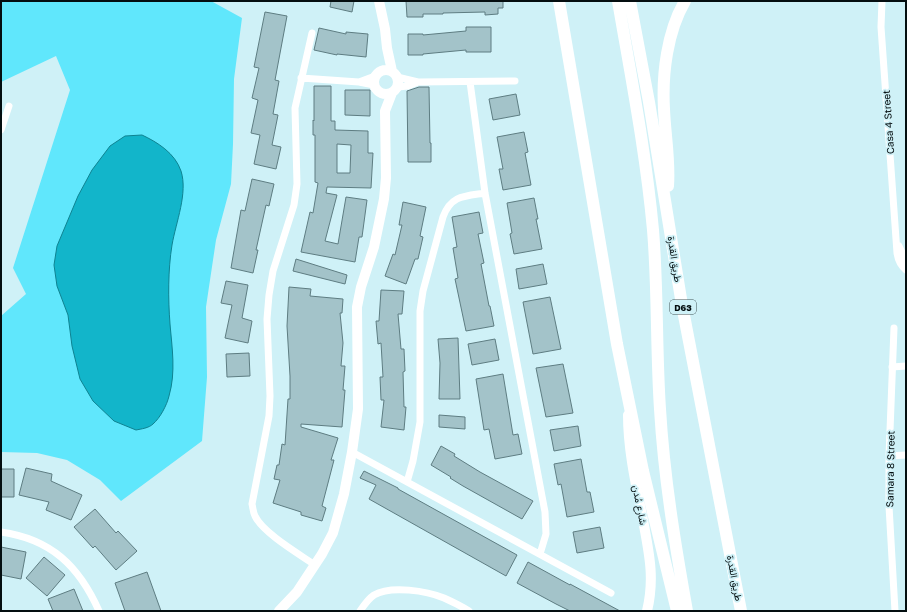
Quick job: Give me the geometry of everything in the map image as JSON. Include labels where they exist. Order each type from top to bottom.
[{"type":"main road","points":[[559,1],[609,300],[645,478],[676,611]]},
{"type":"main road","name":"طريق القدرة","points":[[618,1],[639,117],[649,190],[656,268],[658,370],[663,444],[670,505],[687,611]]},
{"type":"main road","name":"طريق القدرة","points":[[630,1],[666,203],[682,305],[742,611]]},
{"type":"main road","points":[[666,203],[669,160],[664,109],[665,76],[667,58],[674,30],[685,1]]},
{"type":"street","points":[[279,611],[297,592],[315,565],[333,533],[340,512],[357,423],[359,394],[357,307],[360,287],[374,247],[384,199],[386,178],[385,111],[387,48],[386,29],[379,1]]},
{"type":"street","name":"Casa 4 Street","points":[[882,1],[881,27],[898,260],[906,270]]},
{"type":"street","points":[[312,33],[295,108],[297,184],[294,205],[274,271],[269,295],[267,319],[270,396],[269,416],[252,504],[254,516],[260,525],[315,565]]},
{"type":"street","points":[[301,78],[359,82],[386,81],[408,86],[418,82],[515,82]]},
{"type":"street","points":[[385,111],[386,81]]},
{"type":"street","points":[[470,82],[486,193],[545,512],[546,534],[540,554]]},
{"type":"street","points":[[1,130],[9,106]]},
{"type":"street","points":[[407,482],[413,461],[420,422],[420,311],[443,217],[451,202],[458,198],[486,193]]},
{"type":"street","name":"Casa 4 Street","points":[[897,242],[906,261]]},
{"type":"street","name":"Samara 8 Street","points":[[894,328],[889,456],[889,506],[895,611]]},
{"type":"street","points":[[892,367],[906,366]]},
{"type":"street","name":"شارع مُدن","points":[[628,399],[630,451],[651,565],[651,588],[647,611]]},
{"type":"street","points":[[352,452],[611,593]]},
{"type":"street","points":[[889,456],[906,455]]},
{"type":"street","points":[[1,532],[25,537],[46,546],[65,559],[80,576],[99,611]]},
{"type":"street","points":[[360,611],[367,601],[374,595],[383,591],[392,590],[434,594],[452,601],[469,611]]},
{"type":"shaded area","points":[[1,1],[211,1],[242,18],[234,79],[231,184],[216,240],[206,307],[207,377],[202,441],[121,501],[100,480],[67,460],[37,453],[1,452],[1,316],[26,294],[13,268],[70,90],[56,56],[1,82]]},
{"type":"shaded area","points":[[142,135],[165,149],[174,159],[181,171],[183,189],[181,208],[172,245],[169,274],[169,304],[173,360],[171,387],[167,403],[158,418],[153,424],[136,430],[114,421],[93,401],[80,379],[72,346],[68,315],[57,286],[54,265],[57,246],[78,196],[92,170],[110,146],[125,136]]},
{"type":"building","points":[[331,1],[354,1],[352,12],[330,7]]},
{"type":"building","points":[[406,1],[503,1],[503,8],[498,8],[498,14],[485,15],[485,12],[443,13],[423,14],[423,17],[407,17]]},
{"type":"building","points":[[265,12],[287,16],[275,80],[279,81],[273,114],[278,115],[272,145],[281,147],[276,169],[254,164],[260,135],[251,133],[258,100],[252,98],[259,68],[254,67]]},
{"type":"building","points":[[466,27],[491,27],[491,52],[466,52],[466,50],[423,55],[408,55],[408,34],[423,35],[466,31]]},
{"type":"building","points":[[319,28],[346,34],[346,32],[368,34],[366,57],[337,55],[314,50]]},
{"type":"building","points":[[314,86],[331,86],[331,121],[335,121],[335,130],[368,131],[368,153],[373,153],[371,188],[327,187],[326,193],[337,195],[325,241],[338,244],[346,197],[367,200],[362,237],[359,237],[355,262],[301,252],[310,212],[313,213],[318,183],[315,182],[315,135],[313,135],[313,120],[314,121]],"holes":[[[337,144],[351,145],[350,173],[337,173]]]},
{"type":"building","points":[[419,87],[429,87],[431,162],[408,162],[407,91]]},
{"type":"building","points":[[345,90],[370,90],[370,116],[345,115]]},
{"type":"building","points":[[516,94],[520,115],[493,120],[489,99]]},
{"type":"building","points":[[524,132],[528,152],[525,153],[531,185],[503,190],[499,169],[503,169],[497,137]]},
{"type":"building","points":[[252,179],[274,184],[269,206],[266,205],[256,250],[258,250],[253,273],[231,268],[241,210],[245,211]]},
{"type":"building","points":[[534,198],[538,219],[536,219],[542,249],[514,254],[510,234],[512,233],[507,203]]},
{"type":"building","points":[[403,202],[426,207],[420,236],[423,237],[418,259],[415,259],[406,284],[385,276],[393,254],[395,255],[402,225],[399,225]]},
{"type":"building","points":[[479,212],[483,233],[478,234],[484,263],[481,264],[494,326],[466,331],[455,279],[458,278],[453,248],[457,247],[452,217]]},
{"type":"building","points":[[296,259],[347,275],[345,284],[293,271]]},
{"type":"building","points":[[543,264],[547,284],[519,289],[516,269]]},
{"type":"building","points":[[226,281],[248,285],[242,318],[252,321],[248,343],[225,338],[232,305],[221,303]]},
{"type":"building","points":[[289,287],[311,289],[310,296],[343,299],[342,313],[340,313],[343,343],[341,366],[345,366],[342,427],[301,424],[301,427],[338,438],[331,460],[334,460],[322,506],[326,508],[322,521],[301,515],[301,512],[273,503],[280,480],[274,479],[277,465],[279,465],[282,444],[285,445],[288,399],[290,399],[287,326]]},
{"type":"building","points":[[381,290],[404,291],[402,314],[398,314],[401,349],[404,349],[404,407],[406,407],[404,430],[381,427],[384,400],[381,400],[380,377],[383,377],[381,343],[378,344],[376,321],[379,321]]},
{"type":"building","points":[[550,297],[561,349],[533,354],[523,302]]},
{"type":"building","points":[[458,338],[460,399],[439,399],[440,363],[438,339]]},
{"type":"building","points":[[495,339],[499,360],[472,365],[468,344]]},
{"type":"building","points":[[249,353],[250,376],[227,377],[226,354]]},
{"type":"building","points":[[563,364],[573,413],[546,417],[536,368]]},
{"type":"building","points":[[503,374],[513,435],[518,434],[522,454],[495,459],[489,429],[484,430],[476,379]]},
{"type":"building","points":[[439,415],[465,417],[465,429],[439,427]]},
{"type":"building","points":[[578,426],[581,446],[554,451],[550,430]]},
{"type":"building","points":[[441,446],[480,472],[533,501],[522,519],[463,486],[431,465]]},
{"type":"building","points":[[581,459],[587,492],[590,492],[594,512],[567,517],[561,484],[558,485],[554,464]]},
{"type":"building","points":[[26,468],[52,474],[51,481],[82,495],[71,520],[46,510],[49,502],[19,495]]},
{"type":"building","points":[[1,469],[14,469],[14,497],[1,497]]},
{"type":"building","points":[[364,471],[398,488],[517,555],[506,576],[369,499],[376,485],[360,478]]},
{"type":"building","points":[[95,509],[116,533],[118,531],[137,551],[116,570],[95,546],[93,548],[74,527]]},
{"type":"building","points":[[600,527],[604,548],[577,553],[573,532]]},
{"type":"building","points":[[1,547],[26,552],[21,579],[1,575]]},
{"type":"building","points":[[44,557],[65,575],[47,596],[26,578]]},
{"type":"building","points":[[528,562],[620,611],[570,611],[556,604],[517,583]]},
{"type":"building","points":[[147,572],[161,611],[125,611],[115,583]]},
{"type":"building","points":[[74,589],[83,611],[53,611],[48,599]]}]
